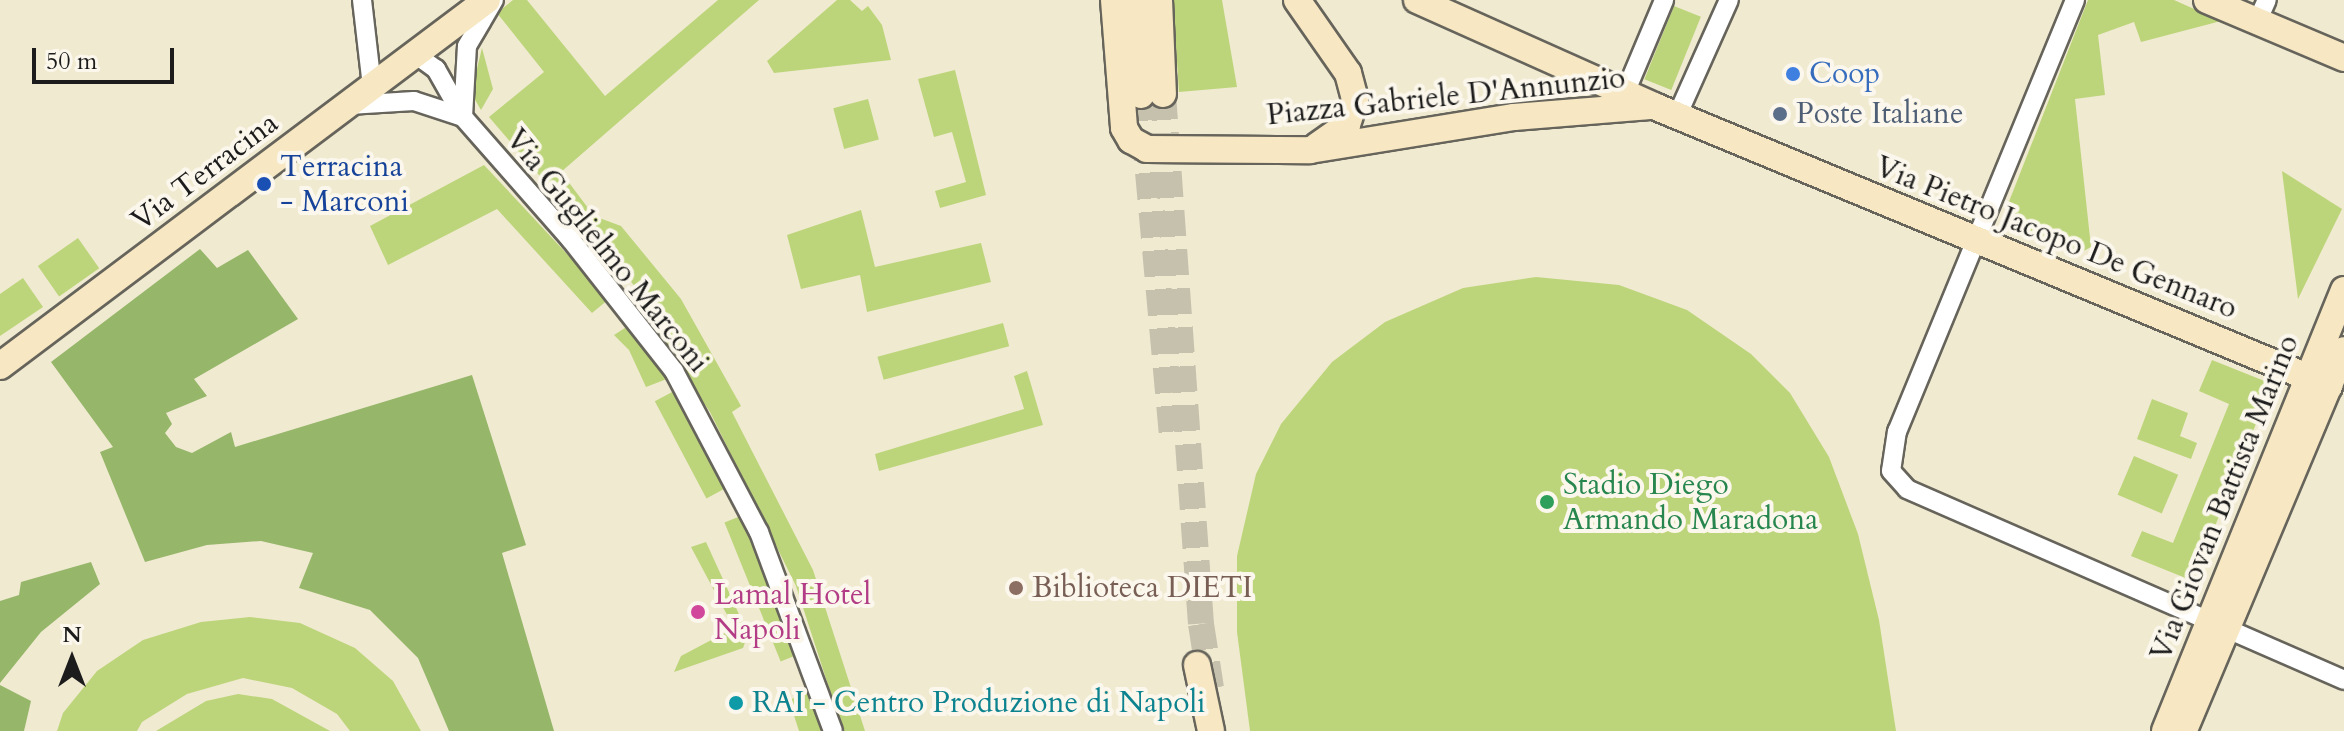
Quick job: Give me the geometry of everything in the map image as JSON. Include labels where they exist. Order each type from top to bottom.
[{"type":"main road","name":"Via Terracina","points":[[0,366],[487,0]]},
{"type":"main road","name":"Piazza Gabriele D'Annunzio","points":[[1114,0],[1121,114],[1131,140],[1147,149],[1310,150],[1514,117],[1666,111]]},
{"type":"main road","points":[[1137,0],[1152,94],[1159,0]]},
{"type":"main road","points":[[1297,0],[1348,73],[1355,100],[1347,125],[1310,150]]},
{"type":"main road","name":"Piazza Gabriele D'Annunzio","points":[[1417,0],[1666,111]]},
{"type":"main road","points":[[2207,0],[2262,11],[2343,59]]},
{"type":"main road","name":"Via Pietro Jacopo De Gennaro","points":[[1666,111],[2327,386]]},
{"type":"main road","name":"Via Giovan Battista Marino","points":[[2327,386],[2344,290]]},
{"type":"main road","name":"Via Giovan Battista Marino","points":[[2165,731],[2344,350]]},
{"type":"main road","name":"Via Giovan Battista Marino","points":[[2184,731],[2216,626]]},
{"type":"main road","points":[[1197,665],[1211,731]]},
{"type":"street","points":[[362,0],[372,86]]},
{"type":"street","points":[[346,105],[414,101],[463,117],[467,46],[494,0]]},
{"type":"street","points":[[1625,93],[1664,0]]},
{"type":"street","points":[[2075,0],[1890,458],[1891,471],[1907,489],[2344,680]]},
{"type":"street","points":[[1666,111],[1721,2]]},
{"type":"street","name":"Via Guglielmo Marconi","points":[[415,54],[436,69],[463,117],[571,240],[674,371],[759,532],[833,731]]},
{"type":"green space","points":[[513,0],[527,0],[605,96],[718,0],[759,0],[561,172],[594,216],[621,226],[681,299],[741,406],[732,412],[813,570],[865,731],[843,731],[796,586],[710,412],[632,298],[638,290],[489,117],[544,72],[497,13]]},
{"type":"green space","points":[[837,0],[850,0],[862,11],[868,6],[882,25],[891,60],[774,73],[767,61]]},
{"type":"green space","points":[[1173,0],[1222,0],[1237,87],[1179,92]]},
{"type":"green space","points":[[2088,0],[2174,0],[2221,21],[2141,42],[2134,22],[2098,35],[2105,95],[2075,99],[2091,247],[2078,254],[2001,222]]},
{"type":"green space","points":[[1674,6],[1701,17],[1671,90],[1644,79]]},
{"type":"green space","points":[[482,48],[493,89],[481,110],[471,93]]},
{"type":"green space","points":[[955,70],[986,195],[940,208],[935,191],[966,182],[952,132],[934,137],[918,79]]},
{"type":"green space","points":[[868,99],[879,140],[844,149],[833,108]]},
{"type":"green space","points":[[484,165],[609,299],[592,313],[497,209],[388,265],[370,226]]},
{"type":"green space","points":[[2282,171],[2342,209],[2298,299]]},
{"type":"green space","points":[[861,210],[875,267],[981,243],[991,282],[867,312],[860,275],[801,289],[787,235]]},
{"type":"green space","points":[[78,238],[99,268],[59,296],[38,266]]},
{"type":"green space","points":[[200,249],[217,268],[248,250],[298,319],[194,379],[207,396],[166,413],[172,424],[165,433],[176,447],[192,453],[231,432],[235,447],[472,375],[526,545],[502,553],[554,731],[449,731],[418,658],[370,610],[299,588],[313,553],[261,541],[207,545],[145,562],[100,452],[113,447],[51,362]]},
{"type":"green space","name":"Stadio Diego Armando Maradona","points":[[1536,277],[1619,285],[1687,310],[1751,354],[1790,393],[1829,457],[1858,534],[1879,620],[1896,731],[1250,731],[1237,632],[1237,556],[1256,474],[1281,424],[1332,362],[1385,322],[1463,288]]},
{"type":"green space","points":[[23,278],[43,307],[0,336],[0,294]]},
{"type":"green space","points":[[1003,323],[1009,346],[884,380],[877,357]]},
{"type":"green space","points":[[628,326],[672,377],[646,387],[629,350],[614,335]]},
{"type":"green space","points":[[2212,360],[2272,384],[2193,581],[2131,556],[2142,531],[2173,543],[2229,404],[2199,391]]},
{"type":"green space","points":[[1027,371],[1043,425],[879,471],[875,454],[1024,409],[1014,376]]},
{"type":"green space","points":[[676,390],[728,487],[706,498],[655,401]]},
{"type":"green space","points":[[2152,399],[2188,413],[2180,436],[2197,443],[2191,459],[2137,439]]},
{"type":"green space","points":[[2134,456],[2178,475],[2162,513],[2118,495]]},
{"type":"green space","points":[[743,515],[799,654],[781,662],[724,522]]},
{"type":"green space","points":[[706,542],[748,634],[743,648],[674,672],[681,656],[734,628],[691,547]]},
{"type":"green space","points":[[91,562],[100,584],[41,632],[0,683],[0,601],[19,595],[21,582]]},
{"type":"green space","points":[[250,617],[300,623],[355,648],[393,681],[421,731],[350,731],[337,714],[292,688],[243,678],[187,694],[142,722],[137,731],[57,731],[63,713],[97,671],[143,640],[201,622]]},
{"type":"green space","points":[[0,685],[31,701],[24,731],[0,731]]},
{"type":"green space","points":[[812,691],[824,731],[799,731],[789,700]]},
{"type":"green space","points":[[238,694],[272,699],[330,731],[156,731],[206,701]]},
{"type":"tunnel","points":[[1163,94],[1201,624],[1211,688]]},
{"type":"tunnel","points":[[1141,95],[1172,438]]},
{"type":"place","name":"Coop","points":[[1793,74]]},
{"type":"place","name":"Poste Italiane","points":[[1780,114]]},
{"type":"place","name":"Terracina - Marconi","points":[[264,184]]},
{"type":"place","name":"Stadio Diego Armando Maradona","points":[[1547,502]]},
{"type":"place","name":"Biblioteca DIETI","points":[[1016,588]]},
{"type":"place","name":"Lamal Hotel Napoli","points":[[698,612]]},
{"type":"place","name":"RAI - Centro Produzione di Napoli","points":[[736,703]]}]
